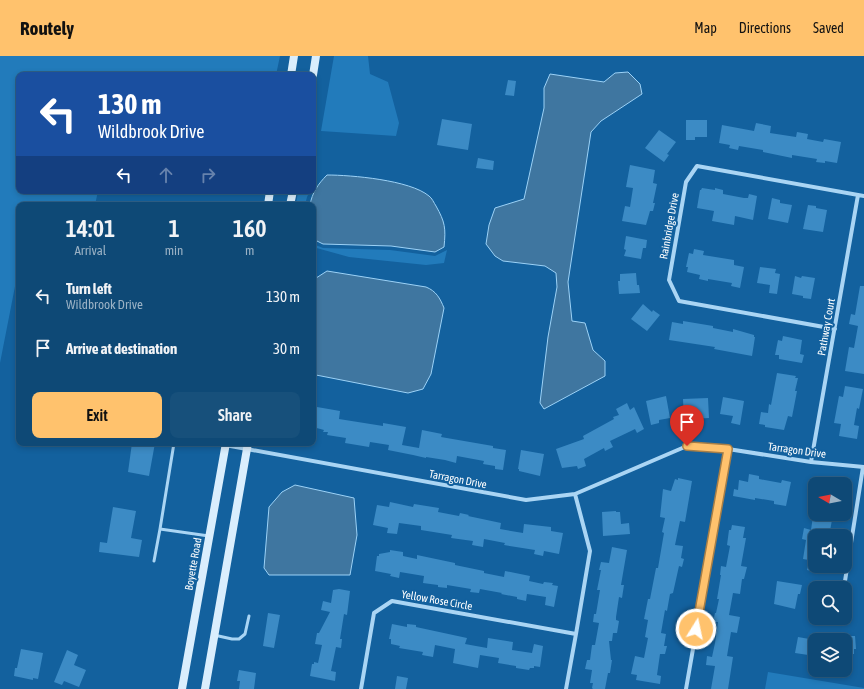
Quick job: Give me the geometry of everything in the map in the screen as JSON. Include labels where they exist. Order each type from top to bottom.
[{"type":"main road","points":[[291,72],[294,56]]},
{"type":"main road","points":[[313,72],[316,56]]},
{"type":"main road","name":"Boyette Road","points":[[182,689],[225,446]]},
{"type":"main road","points":[[205,689],[248,446]]},
{"type":"street","name":"Rainbridge Drive","points":[[835,329],[679,301],[669,280],[686,182],[697,166],[864,196]]},
{"type":"street","name":"Pathway Court","points":[[811,462],[858,195]]},
{"type":"street","name":"Tarragon Drive","points":[[248,446],[526,500],[575,494],[687,446],[728,449],[811,462],[864,467]]},
{"type":"street","points":[[686,689],[728,449]]},
{"type":"street","points":[[845,581],[864,467]]},
{"type":"street","points":[[566,689],[590,552],[575,494]]},
{"type":"street","name":"Yellow Rose Circle","points":[[361,689],[374,613],[392,601],[576,634]]},
{"type":"lane","points":[[154,561],[174,446]]},
{"type":"lane","points":[[160,529],[209,536]]},
{"type":"lane","points":[[214,635],[239,639],[245,634],[249,616]]},
{"type":"shaded area","points":[[0,56],[280,56],[277,72],[16,72],[16,194],[97,194],[96,202],[16,202],[16,281],[0,363]]},
{"type":"shaded area","points":[[334,56],[368,56],[370,74],[388,82],[399,123],[396,136],[321,131]]},
{"type":"shaded area","points":[[628,72],[640,84],[642,94],[601,121],[591,132],[568,282],[572,321],[585,323],[593,350],[605,361],[605,376],[544,409],[540,403],[548,337],[557,287],[556,273],[545,266],[503,261],[495,256],[486,244],[489,225],[495,208],[524,199],[544,108],[544,88],[550,74],[604,82],[615,73]]},
{"type":"shaded area","points":[[327,175],[350,176],[395,182],[420,191],[431,198],[441,216],[445,230],[444,247],[435,252],[391,246],[323,244],[316,240],[316,202],[311,202],[314,194],[316,194],[316,189]]},
{"type":"shaded area","points":[[298,194],[308,194],[306,202],[296,202]]},
{"type":"shaded area","points":[[316,245],[323,248],[390,250],[435,256],[447,250],[444,263],[426,265],[349,257],[316,248]]},
{"type":"shaded area","points":[[327,271],[426,287],[437,295],[444,308],[431,374],[423,389],[408,393],[316,375],[316,278]]},
{"type":"shaded area","points":[[295,485],[354,498],[357,535],[350,575],[269,575],[264,568],[269,507],[282,492]]},
{"type":"shaded area","points":[[768,672],[864,688],[864,689],[765,689]]},
{"type":"building","points":[[508,80],[516,81],[514,96],[505,95]]},
{"type":"building","points":[[442,119],[472,124],[468,150],[437,145]]},
{"type":"building","points":[[686,120],[707,120],[707,137],[695,137],[695,140],[686,140]]},
{"type":"building","points":[[756,123],[771,126],[770,133],[796,137],[797,132],[808,134],[807,139],[823,142],[824,139],[841,142],[837,163],[825,161],[825,163],[816,162],[817,159],[792,155],[792,158],[763,152],[763,150],[739,146],[738,150],[729,148],[730,145],[719,143],[722,125],[754,131]]},
{"type":"building","points":[[659,130],[676,142],[667,154],[669,155],[664,162],[645,148]]},
{"type":"building","points":[[478,158],[494,161],[493,170],[476,168]]},
{"type":"building","points":[[630,165],[655,170],[653,183],[657,184],[653,203],[655,203],[653,211],[650,211],[646,225],[622,221],[625,206],[630,207],[633,188],[626,187]]},
{"type":"building","points":[[702,188],[715,190],[715,188],[723,190],[723,194],[744,198],[748,198],[749,194],[757,196],[753,220],[735,216],[734,225],[712,221],[714,211],[697,208],[700,190]]},
{"type":"building","points":[[772,198],[780,200],[780,203],[792,205],[788,223],[768,219]]},
{"type":"building","points":[[808,205],[827,210],[823,232],[803,229]]},
{"type":"building","points":[[626,236],[647,240],[646,248],[643,248],[641,259],[624,256],[626,250],[624,249]]},
{"type":"building","points":[[694,249],[704,251],[703,255],[734,260],[734,265],[744,267],[740,288],[731,286],[732,283],[699,279],[700,275],[687,272],[688,267],[686,267],[689,253],[693,254]]},
{"type":"building","points":[[760,267],[776,269],[775,273],[780,274],[777,294],[769,293],[770,285],[757,283]]},
{"type":"building","points":[[636,273],[637,285],[639,285],[640,293],[619,294],[618,281],[620,281],[620,274]]},
{"type":"building","points":[[795,276],[801,278],[802,276],[815,278],[811,299],[792,294]]},
{"type":"building","points":[[860,286],[864,286],[864,374],[845,371],[849,347],[854,348],[858,326],[849,324],[851,314],[855,315]]},
{"type":"building","points":[[643,304],[652,312],[653,310],[660,315],[647,331],[631,319]]},
{"type":"building","points":[[683,321],[713,326],[713,328],[733,332],[733,329],[754,335],[752,356],[714,349],[715,347],[669,340],[672,322],[683,324]]},
{"type":"building","points":[[783,336],[802,340],[800,354],[804,355],[802,363],[779,359],[779,355],[775,355],[778,340],[782,341]]},
{"type":"building","points":[[777,373],[796,376],[795,378],[798,378],[792,417],[788,416],[784,430],[765,427],[765,425],[759,424],[761,412],[768,413],[769,404],[771,405]]},
{"type":"building","points":[[845,386],[863,389],[859,409],[857,408],[854,425],[859,426],[857,439],[839,436],[841,424],[834,423],[839,396],[843,397]]},
{"type":"building","points":[[666,396],[670,418],[659,420],[659,423],[651,425],[646,401]]},
{"type":"building","points":[[723,397],[744,401],[740,425],[731,423],[733,416],[720,414]]},
{"type":"building","points":[[708,398],[709,418],[684,421],[683,399]]},
{"type":"building","points":[[627,403],[630,410],[634,407],[644,429],[637,433],[635,429],[610,441],[613,447],[605,451],[604,448],[584,459],[586,466],[578,469],[577,466],[562,468],[556,449],[584,439],[583,436],[614,419],[613,417],[619,415],[616,409]]},
{"type":"building","points":[[317,407],[340,411],[339,419],[383,426],[383,423],[406,427],[402,445],[419,448],[422,430],[442,434],[441,437],[493,446],[493,448],[506,450],[503,470],[495,469],[495,466],[483,464],[484,461],[457,456],[456,463],[388,450],[389,445],[370,442],[369,447],[345,443],[346,438],[327,435],[328,432],[323,432],[324,430],[316,428]]},
{"type":"building","points":[[132,446],[154,446],[149,476],[128,472]]},
{"type":"building","points":[[521,450],[544,454],[540,476],[519,471]]},
{"type":"building","points":[[749,474],[759,476],[759,479],[781,483],[782,480],[791,482],[786,506],[774,504],[774,501],[755,498],[755,500],[733,496],[734,489],[738,490],[739,480],[748,482]]},
{"type":"building","points":[[678,478],[692,481],[685,522],[680,521],[675,545],[683,546],[681,558],[684,559],[682,567],[679,566],[673,593],[670,594],[667,611],[665,610],[661,633],[666,634],[664,646],[667,646],[665,654],[660,654],[657,675],[661,676],[660,684],[636,680],[637,675],[631,674],[635,656],[644,658],[648,638],[645,637],[648,620],[644,619],[648,599],[650,599],[656,568],[658,568],[664,533],[662,532],[665,518],[660,517],[663,489],[671,491],[675,479],[678,480]]},
{"type":"building","points":[[390,502],[413,507],[414,504],[439,508],[438,512],[459,516],[460,513],[469,515],[468,516],[501,523],[500,529],[523,533],[524,524],[551,527],[551,531],[563,533],[559,554],[544,551],[543,556],[534,554],[535,550],[504,545],[505,543],[484,539],[483,547],[472,545],[473,541],[451,538],[452,535],[421,530],[421,526],[399,523],[397,534],[387,533],[388,528],[373,525],[377,505],[389,507]]},
{"type":"building","points":[[113,507],[136,511],[131,538],[142,540],[139,557],[99,552],[100,542],[107,543]]},
{"type":"building","points":[[602,512],[620,512],[621,524],[629,523],[630,534],[603,536]]},
{"type":"building","points":[[812,521],[832,521],[830,529],[811,529]]},
{"type":"building","points":[[732,525],[745,527],[743,538],[746,538],[741,566],[747,567],[744,579],[742,579],[740,594],[733,593],[729,615],[740,617],[737,633],[731,632],[727,656],[733,657],[728,689],[711,689],[715,666],[706,665],[707,656],[712,657],[715,643],[718,622],[713,622],[719,599],[717,599],[721,566],[726,567],[730,546],[727,545],[729,530],[731,530]]},
{"type":"building","points":[[804,528],[808,529],[808,560],[803,559],[806,540],[802,539]]},
{"type":"building","points":[[612,547],[627,550],[621,585],[624,585],[622,598],[619,597],[616,617],[616,620],[619,621],[617,633],[613,633],[612,641],[609,641],[612,660],[610,673],[608,673],[605,689],[593,689],[593,683],[590,683],[592,670],[585,669],[587,660],[590,660],[592,645],[595,645],[599,623],[593,622],[594,614],[596,614],[600,590],[597,590],[601,570],[599,570],[601,562],[609,563]]},
{"type":"building","points":[[390,550],[403,552],[403,556],[417,559],[417,555],[455,563],[455,565],[484,571],[484,573],[504,577],[505,571],[530,576],[529,581],[543,584],[544,582],[553,583],[552,585],[558,586],[554,607],[545,605],[546,597],[527,594],[526,601],[517,599],[517,597],[501,594],[502,593],[480,589],[479,593],[470,592],[471,589],[447,585],[447,588],[438,587],[438,585],[423,583],[424,576],[400,572],[399,578],[390,576],[391,574],[375,571],[377,556],[379,556],[379,554],[390,552]]},
{"type":"building","points":[[777,581],[802,585],[800,594],[798,594],[795,609],[774,604]]},
{"type":"building","points":[[339,589],[350,591],[347,615],[344,614],[340,639],[342,639],[341,648],[336,647],[331,671],[336,672],[335,681],[310,676],[312,664],[314,664],[314,662],[318,663],[322,645],[315,644],[317,633],[319,633],[330,612],[321,610],[323,601],[331,603],[333,590]]},
{"type":"building","points":[[268,613],[280,615],[274,648],[263,646]]},
{"type":"building","points":[[392,624],[407,627],[407,624],[416,625],[416,627],[467,638],[465,644],[487,648],[488,638],[513,642],[512,650],[532,653],[534,644],[543,646],[540,667],[534,666],[534,668],[530,668],[529,670],[516,668],[516,666],[498,663],[499,658],[480,655],[478,668],[453,663],[455,649],[435,645],[433,657],[422,655],[423,652],[399,648],[400,646],[391,644],[391,639],[389,639]]},
{"type":"building","points":[[852,636],[855,636],[856,649],[854,649],[854,654],[852,654]]},
{"type":"building","points":[[798,637],[808,639],[808,655],[795,653]]},
{"type":"building","points":[[21,649],[43,653],[38,679],[33,678],[33,680],[14,676]]},
{"type":"building","points":[[67,650],[78,655],[74,665],[86,670],[79,687],[64,681],[62,685],[54,682]]},
{"type":"building","points":[[239,670],[256,673],[254,689],[239,689],[240,681],[237,681]]},
{"type":"building","points":[[397,676],[408,678],[406,689],[395,689]]},
{"type":"route","points":[[687,446],[728,449],[696,629]]}]
